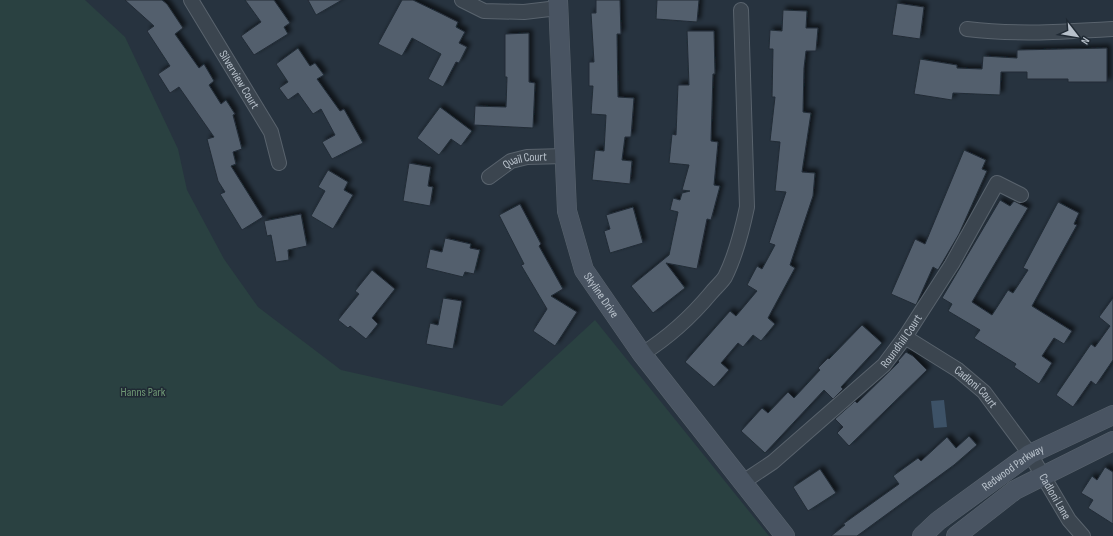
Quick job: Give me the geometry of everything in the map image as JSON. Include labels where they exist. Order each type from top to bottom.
[{"type":"street","name":"Silverview Court","points":[[191,0],[271,132],[279,163]]},
{"type":"street","points":[[462,0],[484,11],[524,12],[558,4]]},
{"type":"street","name":"Skyline Drive","points":[[558,4],[567,211],[584,270],[642,354],[785,536]]},
{"type":"street","points":[[642,354],[675,331],[697,310],[724,278],[735,253],[743,228],[747,207],[741,10]]},
{"type":"street","points":[[967,29],[1003,33],[1037,33],[1113,29]]},
{"type":"street","name":"Quail Court","points":[[489,177],[511,161],[527,157],[565,156]]},
{"type":"street","name":"Roundhill Court","points":[[743,482],[772,462],[849,397],[884,365],[905,337],[952,264],[998,183],[1022,195]]},
{"type":"street","name":"Cadloni Court","points":[[905,337],[958,370],[984,392],[1030,454]]},
{"type":"street","name":"Redwood Parkway","points":[[922,536],[938,520],[1030,454],[1113,415]]},
{"type":"street","name":"Redwood Parkway","points":[[956,536],[1015,490],[1042,475],[1113,441]]},
{"type":"street","name":"Cadloni Lane","points":[[1030,454],[1069,520],[1083,536]]},
{"type":"green space","name":"Hanns Park","points":[[0,0],[85,0],[125,37],[178,149],[187,190],[224,259],[258,307],[341,370],[502,406],[595,320],[769,536],[0,536]]},
{"type":"water","points":[[944,400],[947,427],[934,428],[931,401]]},
{"type":"building","points":[[125,0],[162,0],[167,4],[183,28],[175,34],[199,68],[204,64],[214,81],[209,85],[221,104],[226,100],[235,114],[233,115],[242,149],[233,152],[236,164],[231,166],[263,217],[242,230],[220,194],[225,192],[218,181],[207,139],[214,137],[179,87],[170,93],[158,74],[170,66],[147,31],[154,26]]},
{"type":"building","points":[[245,0],[274,0],[290,23],[284,27],[288,34],[254,55],[241,36],[261,22]]},
{"type":"building","points":[[308,0],[342,0],[316,15]]},
{"type":"building","points":[[402,0],[413,0],[458,22],[456,27],[465,32],[459,43],[467,47],[459,63],[456,62],[443,87],[428,79],[441,54],[412,38],[402,56],[378,44]]},
{"type":"building","points":[[596,0],[620,0],[621,34],[617,34],[618,97],[634,98],[631,137],[625,137],[622,160],[632,161],[630,184],[592,180],[595,150],[604,151],[606,115],[591,114],[593,86],[589,86],[589,62],[594,62],[591,13],[596,13]]},
{"type":"building","points":[[657,0],[699,0],[697,22],[656,19]]},
{"type":"building","points":[[897,3],[924,7],[920,39],[892,35]]},
{"type":"building","points":[[783,10],[807,11],[806,28],[818,28],[816,51],[806,51],[804,68],[803,112],[811,113],[802,172],[815,173],[813,196],[790,265],[795,268],[768,318],[775,324],[761,341],[753,335],[743,347],[738,343],[721,363],[729,370],[714,387],[685,362],[730,311],[736,316],[757,291],[747,285],[757,266],[762,269],[775,245],[769,243],[786,192],[775,191],[780,142],[770,141],[775,97],[772,97],[773,49],[769,49],[770,30],[782,31]]},
{"type":"building","points":[[687,31],[714,31],[715,74],[713,74],[711,141],[718,142],[714,185],[720,186],[711,220],[707,219],[697,269],[666,263],[685,288],[653,313],[631,286],[669,255],[678,212],[670,210],[673,198],[680,200],[682,193],[690,191],[682,190],[689,165],[669,163],[672,134],[676,135],[678,85],[689,85]]},
{"type":"building","points":[[529,33],[529,82],[535,83],[533,128],[474,125],[475,106],[506,107],[507,77],[505,77],[505,34]]},
{"type":"building","points":[[298,48],[310,66],[315,63],[324,75],[317,79],[340,111],[344,109],[363,143],[332,159],[322,142],[335,135],[321,109],[313,114],[298,93],[288,100],[279,88],[288,82],[276,64]]},
{"type":"building","points":[[1107,48],[1107,82],[1068,82],[1068,79],[1027,79],[1027,72],[1001,72],[1000,95],[953,93],[952,100],[914,94],[920,59],[957,65],[957,68],[982,69],[983,56],[1017,58],[1017,50]]},
{"type":"building","points":[[440,107],[472,131],[461,146],[451,139],[439,155],[417,138]]},
{"type":"building","points":[[964,150],[986,160],[982,169],[987,171],[959,234],[938,270],[933,267],[916,305],[891,294],[915,239],[925,244]]},
{"type":"building","points":[[409,163],[431,167],[428,186],[433,187],[430,206],[403,201]]},
{"type":"building","points":[[328,170],[348,182],[344,190],[353,195],[333,229],[311,216],[325,191],[318,187]]},
{"type":"building","points":[[1000,200],[1010,206],[1014,201],[1028,208],[972,302],[992,315],[1008,290],[1013,293],[1028,270],[1023,268],[1058,202],[1079,213],[1074,224],[1077,225],[1032,306],[1072,331],[1064,344],[1054,338],[1042,356],[1052,363],[1039,384],[1014,367],[1016,364],[974,338],[980,330],[948,311],[952,304],[942,298]]},
{"type":"building","points":[[520,204],[541,244],[539,246],[563,289],[551,296],[577,312],[555,346],[533,331],[547,309],[521,265],[524,264],[499,215]]},
{"type":"building","points":[[633,207],[643,243],[610,253],[604,231],[610,229],[606,215]]},
{"type":"building","points":[[301,214],[307,246],[288,250],[289,260],[276,262],[271,235],[267,236],[264,221]]},
{"type":"building","points":[[445,238],[471,244],[470,248],[480,250],[474,274],[465,272],[463,277],[426,268],[430,249],[442,252]]},
{"type":"building","points":[[372,270],[395,289],[372,318],[378,324],[366,339],[350,326],[348,328],[338,320],[359,294],[355,291]]},
{"type":"building","points":[[443,298],[462,301],[453,349],[426,344],[430,323],[438,325]]},
{"type":"building","points":[[1113,298],[1113,360],[1096,385],[1091,381],[1073,407],[1056,395],[1091,344],[1095,347],[1110,326],[1099,317]]},
{"type":"building","points":[[862,325],[882,343],[841,387],[843,389],[833,399],[824,390],[765,453],[741,431],[762,408],[768,413],[788,392],[794,398],[820,370],[818,368],[828,358],[829,359]]},
{"type":"building","points":[[906,352],[913,356],[927,370],[849,446],[837,433],[843,427],[835,419],[855,401],[857,403],[899,362],[898,361]]},
{"type":"building","points":[[969,436],[977,445],[954,465],[857,536],[831,536],[845,525],[843,524],[899,484],[893,476],[918,458],[921,461],[947,437],[956,448]]},
{"type":"building","points":[[1105,467],[1113,472],[1113,524],[1088,508],[1093,500],[1081,493],[1092,476],[1097,480]]},
{"type":"building","points":[[820,469],[836,493],[808,511],[793,487]]}]
